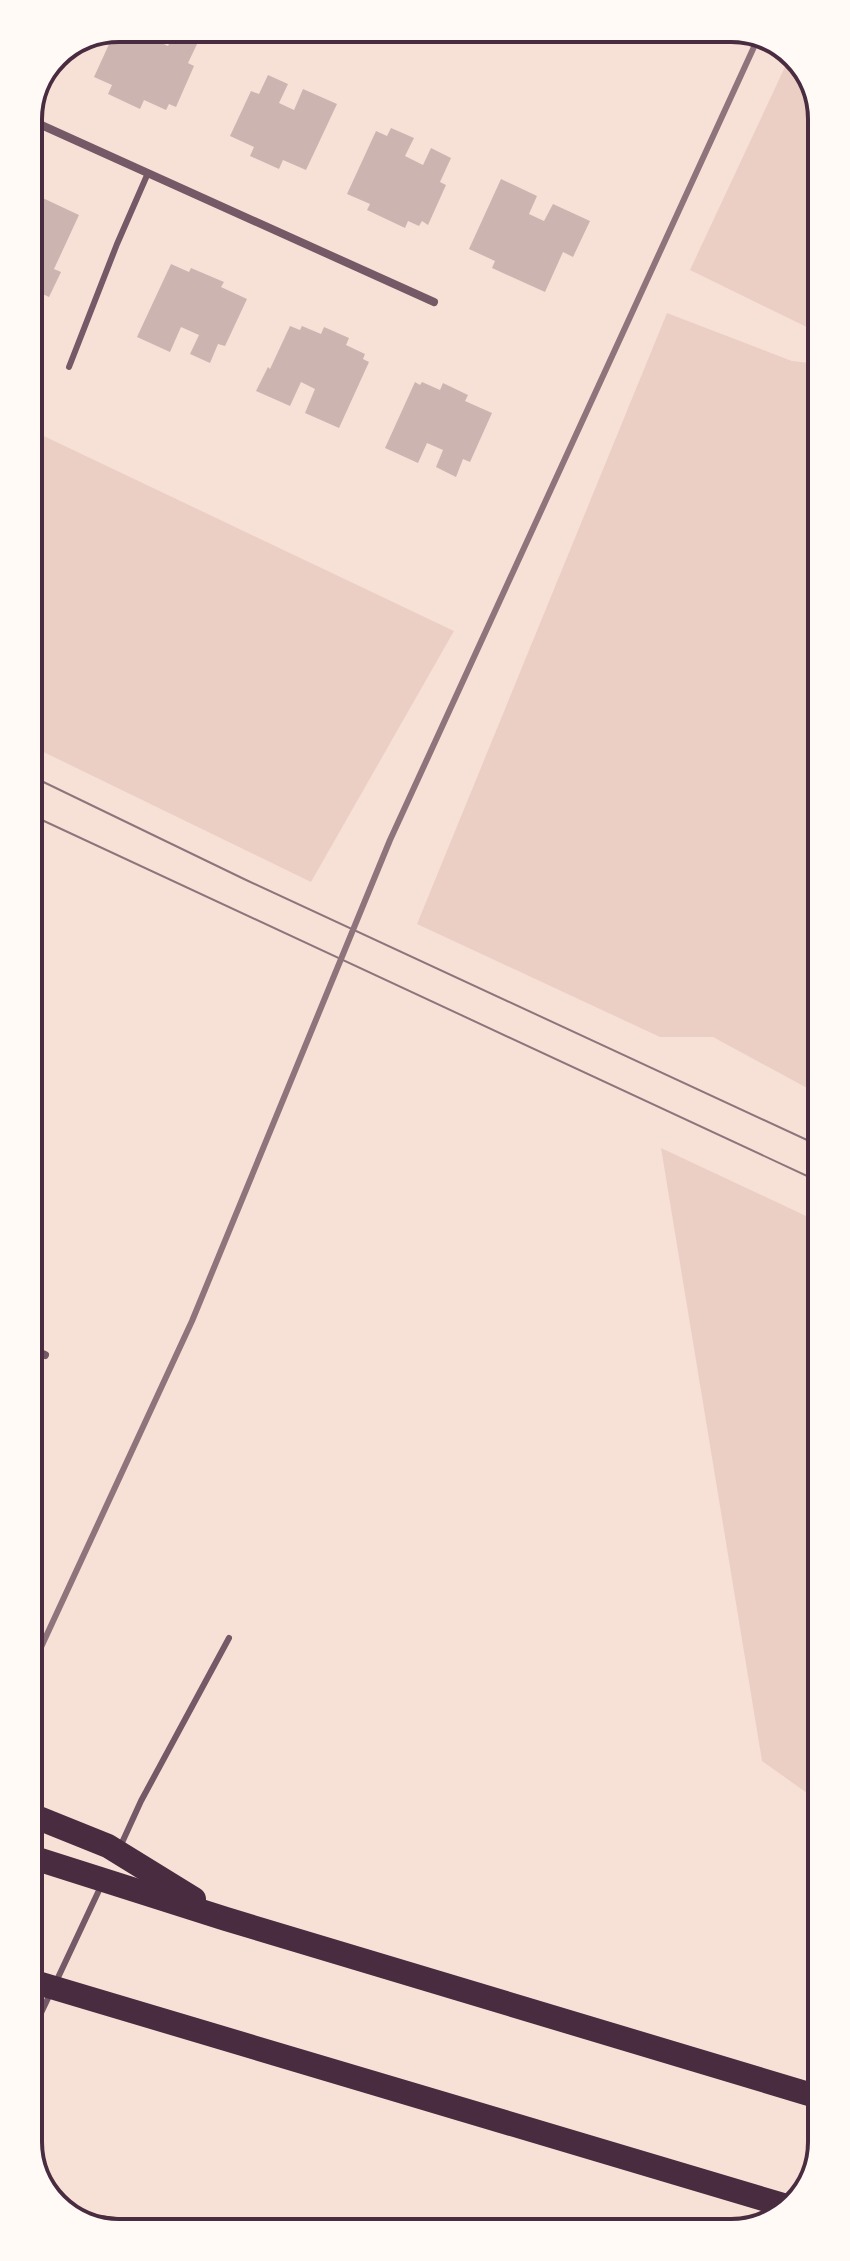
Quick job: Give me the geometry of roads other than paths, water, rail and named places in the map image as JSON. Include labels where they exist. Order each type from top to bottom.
[{"type":"highway","points":[[42,1819],[108,1846],[226,1919]]},
{"type":"highway","points":[[42,1860],[808,2094]]},
{"type":"highway","points":[[42,1984],[778,2203]]},
{"type":"street","points":[[42,125],[434,302]]},
{"type":"lane","points":[[69,367],[148,173]]},
{"type":"lane","points":[[115,1856],[141,1801],[229,1638]]},
{"type":"lane","points":[[42,2011],[109,1870]]},
{"type":"tram line","points":[[42,781],[244,879],[808,1140]]},
{"type":"tram line","points":[[42,820],[808,1176]]},
{"type":"railway","points":[[42,1645],[192,1321],[390,840],[755,46]]}]
